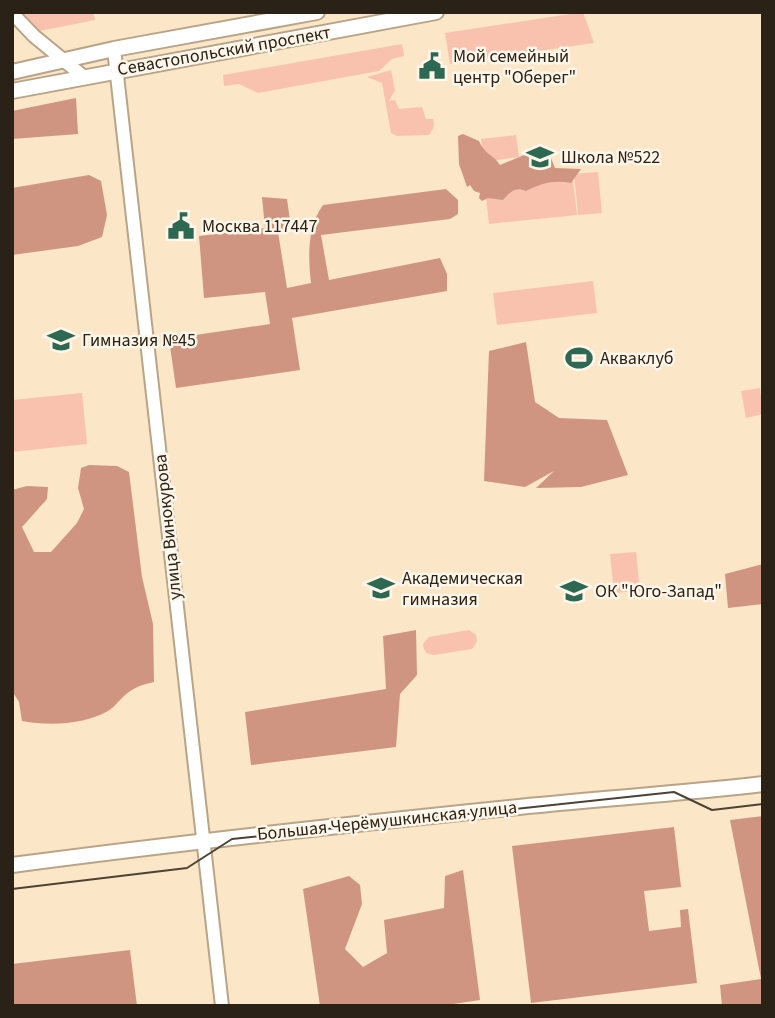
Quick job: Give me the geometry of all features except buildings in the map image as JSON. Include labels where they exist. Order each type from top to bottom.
[{"type":"main road","name":"Севастопольский проспект","points":[[12,72],[114,49],[317,12]]},
{"type":"main road","name":"Севастопольский проспект","points":[[12,91],[436,12]]},
{"type":"main road","name":"Большая Черёмушкинская улица","points":[[12,865],[203,841],[763,784]]},
{"type":"street","points":[[12,13],[34,36],[84,77]]},
{"type":"street","name":"улица Винокурова","points":[[114,49],[222,1006]]},
{"type":"shaded area","points":[[18,12],[93,12],[95,20],[40,31]]},
{"type":"shaded area","points":[[583,12],[594,43],[450,64],[445,33]]},
{"type":"shaded area","points":[[402,44],[404,56],[392,59],[379,71],[258,93],[239,84],[224,86],[223,75]]},
{"type":"shaded area","points":[[391,70],[395,90],[389,101],[395,100],[399,109],[422,107],[426,119],[433,119],[434,124],[429,135],[397,136],[391,133],[382,83],[367,77]]},
{"type":"shaded area","points":[[76,98],[78,134],[12,139],[12,111]]},
{"type":"shaded area","points":[[463,134],[479,141],[500,165],[530,150],[539,154],[541,162],[551,158],[555,168],[581,169],[571,183],[548,183],[526,191],[510,192],[503,200],[488,198],[482,201],[479,198],[480,193],[474,191],[470,185],[467,187],[459,164],[458,136]]},
{"type":"shaded area","points":[[516,135],[519,157],[484,162],[481,139]]},
{"type":"shaded area","points":[[572,172],[577,215],[489,224],[484,181]]},
{"type":"shaded area","points":[[598,172],[602,213],[578,215],[574,174]]},
{"type":"shaded area","points":[[89,175],[101,181],[107,215],[102,237],[78,246],[12,255],[12,188]]},
{"type":"shaded area","points":[[446,189],[458,200],[458,214],[450,219],[321,235],[329,280],[440,258],[447,274],[447,291],[292,318],[300,370],[176,388],[169,339],[270,324],[265,292],[204,298],[199,236],[265,228],[262,197],[287,199],[291,228],[278,232],[287,288],[311,283],[311,232],[323,205]]},
{"type":"shaded area","points":[[593,281],[597,313],[497,325],[493,293]]},
{"type":"shaded area","points":[[526,342],[535,402],[559,418],[607,420],[628,475],[581,487],[536,488],[554,471],[525,487],[484,481],[489,351]]},
{"type":"shaded area","points":[[760,388],[763,414],[746,418],[741,391]]},
{"type":"shaded area","points":[[82,393],[87,444],[12,452],[12,400]]},
{"type":"shaded area","points":[[89,465],[117,466],[129,472],[142,577],[153,624],[154,682],[131,690],[110,710],[88,719],[54,724],[22,721],[19,702],[12,691],[12,490],[27,486],[48,487],[47,499],[22,527],[34,552],[51,552],[77,523],[84,509],[78,488],[81,468]]},
{"type":"shaded area","points":[[636,552],[640,591],[614,593],[610,554]]},
{"type":"shaded area","points":[[763,564],[763,604],[728,608],[725,574]]},
{"type":"shaded area","points":[[416,630],[417,675],[400,694],[396,747],[251,765],[245,712],[386,689],[383,636]]},
{"type":"shaded area","points":[[469,630],[476,635],[477,641],[472,649],[434,655],[424,649],[423,644],[429,637]]},
{"type":"shaded area","points":[[763,816],[763,1006],[722,1006],[720,985],[761,979],[730,820]]},
{"type":"shaded area","points":[[674,827],[681,887],[644,891],[649,931],[681,927],[680,910],[688,909],[697,983],[531,1003],[512,846]]},
{"type":"shaded area","points":[[463,870],[480,1000],[440,1006],[320,1006],[303,889],[349,876],[360,885],[362,904],[345,949],[363,967],[387,953],[384,920],[444,908],[445,876]]},
{"type":"shaded area","points":[[130,950],[137,1006],[12,1006],[12,964]]},
{"type":"tram line","points":[[12,889],[187,868],[232,839],[674,792],[712,810],[763,804]]},
{"type":"place","name":"Мой семейный центр \"Оберег\"","points":[[432,66]]},
{"type":"place","name":"Школа №522","points":[[540,157]]},
{"type":"place","name":"Москва 117447","points":[[181,226]]},
{"type":"place","name":"Гимназия №45","points":[[61,340]]},
{"type":"place","name":"Акваклуб","points":[[579,358]]},
{"type":"place","name":"Академическая гимназия","points":[[381,588]]},
{"type":"place","name":"ОК \"Юго-Запад\"","points":[[574,591]]}]
